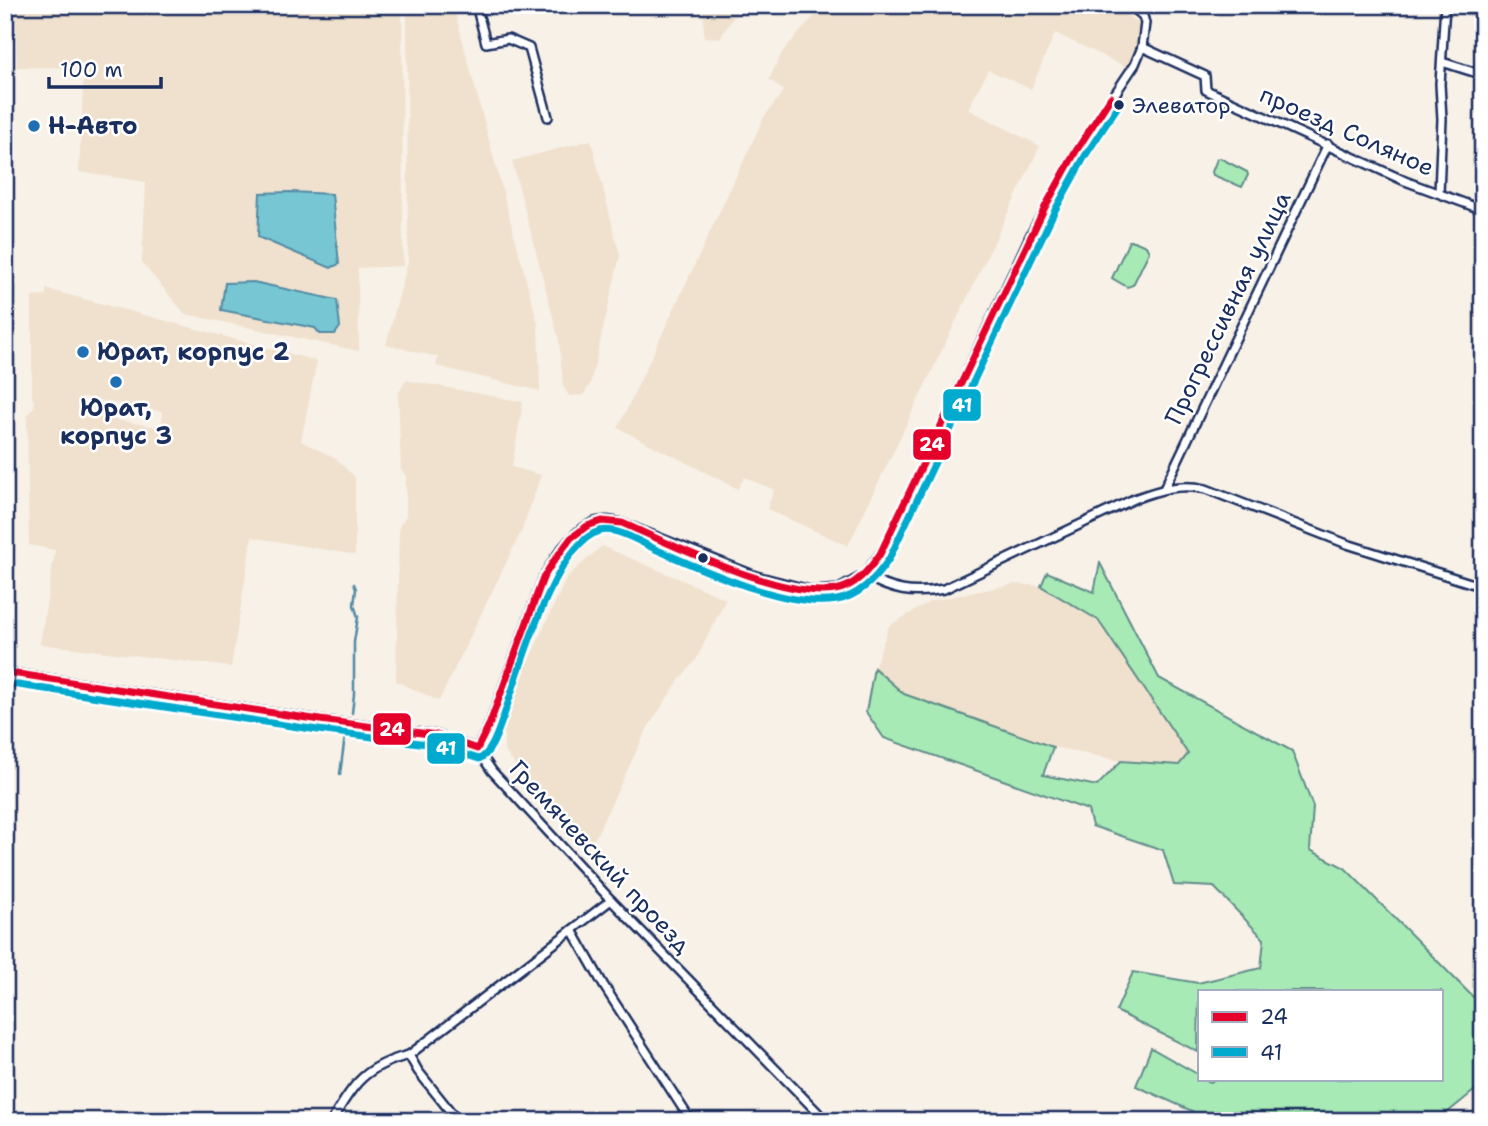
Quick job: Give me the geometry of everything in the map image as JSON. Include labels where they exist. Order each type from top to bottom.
[{"type":"street","points":[[476,5],[486,43],[508,39],[529,48],[548,117]]},
{"type":"street","points":[[477,749],[490,723],[543,578],[553,560],[570,540],[596,522],[606,520],[622,523],[755,576],[798,588],[814,591],[839,589],[864,575],[880,554],[894,528],[1031,234],[1074,155],[1135,64],[1142,47],[1145,23],[1143,16],[1130,5]]},
{"type":"street","points":[[1439,193],[1445,5]]},
{"type":"street","name":"проезд Соляное","points":[[1142,47],[1205,76],[1206,90],[1405,181],[1483,210]]},
{"type":"street","points":[[1442,62],[1483,75]]},
{"type":"street","name":"Прогрессивная улица","points":[[1164,489],[1328,144]]},
{"type":"street","points":[[864,575],[880,584],[909,592],[943,589],[1134,499],[1164,489],[1186,486],[1206,489],[1360,548],[1483,587]]},
{"type":"street","name":"Гремячевский проезд","points":[[5,672],[437,735],[477,749],[492,771],[611,900],[826,1121]]},
{"type":"street","points":[[332,1121],[349,1089],[362,1076],[378,1066],[409,1055],[611,900]]},
{"type":"street","points":[[572,930],[604,986],[691,1121]]},
{"type":"street","points":[[409,1055],[418,1071],[458,1121]]},
{"type":"shaded area","points":[[16,5],[402,5],[403,266],[358,268],[359,351],[185,314],[142,263],[146,182],[79,172],[84,68],[17,67]]},
{"type":"shaded area","points":[[407,5],[453,5],[538,324],[540,391],[436,366],[438,357],[386,345],[408,262]]},
{"type":"shaded area","points":[[703,5],[741,5],[720,38],[704,37]]},
{"type":"shaded area","points":[[824,5],[1110,5],[1141,24],[1139,43],[1128,68],[1055,33],[1031,89],[988,70],[968,109],[1040,146],[848,546],[767,509],[774,490],[744,477],[738,489],[618,428],[764,117],[784,91],[769,79],[783,51]]},
{"type":"shaded area","points":[[591,140],[620,256],[590,385],[583,395],[569,396],[563,386],[559,340],[512,161]]},
{"type":"shaded area","points":[[46,289],[317,361],[301,441],[335,458],[355,477],[355,555],[252,537],[231,667],[40,644],[55,550],[29,545],[27,416],[35,405],[32,396],[32,297],[46,296]],"holes":[[[83,397],[163,412],[161,428],[80,413]]]},
{"type":"shaded area","points":[[406,380],[523,402],[512,467],[541,475],[522,530],[439,701],[396,681],[399,526],[406,516],[406,476],[401,470],[398,394]]},
{"type":"shaded area","points":[[602,546],[726,599],[696,660],[679,680],[647,729],[593,842],[589,843],[540,799],[504,750],[504,714],[567,577]]},
{"type":"shaded area","points":[[1014,584],[1041,586],[1098,620],[1189,754],[1179,765],[1121,761],[1053,747],[904,694],[874,668],[889,626],[931,601]]},
{"type":"green space","points":[[1220,158],[1247,172],[1242,187],[1213,175],[1217,159]]},
{"type":"green space","points":[[1129,241],[1146,246],[1149,252],[1133,285],[1127,287],[1112,278]]},
{"type":"green space","points":[[1100,563],[1159,678],[1292,751],[1313,807],[1310,850],[1345,868],[1483,1007],[1483,1089],[1480,1086],[1437,1121],[1190,1121],[1201,1115],[1136,1086],[1151,1048],[1198,1074],[1198,1080],[1211,1082],[1442,1080],[1442,990],[1198,990],[1198,1052],[1116,1011],[1133,972],[1198,983],[1261,968],[1264,939],[1214,887],[1174,885],[1163,850],[1092,826],[1088,810],[884,738],[866,712],[874,668],[904,694],[1053,747],[1043,775],[1097,786],[1121,761],[1179,765],[1188,754],[1098,620],[1041,586],[1047,572],[1094,592]]},
{"type":"water","points":[[260,193],[332,194],[339,264],[331,268],[258,237]]},
{"type":"water","points":[[253,282],[337,300],[340,327],[335,334],[320,334],[315,328],[221,310],[225,283]]},
{"type":"waterway","points":[[352,713],[354,642],[358,617],[354,605],[354,584]]},
{"type":"waterway","points":[[340,774],[345,736]]},
{"type":"transit line","name":"24","points":[[5,672],[437,735],[477,749],[490,723],[543,578],[571,538],[587,526],[602,521],[622,523],[728,568],[787,586],[813,591],[835,590],[855,582],[880,554],[1045,207],[1076,151],[1111,97]]},
{"type":"transit line","name":"41","points":[[5,683],[435,745],[479,759],[488,752],[495,740],[529,641],[553,583],[583,541],[600,531],[621,533],[720,576],[769,593],[816,601],[837,600],[853,594],[873,579],[889,559],[1054,212],[1085,156],[1120,103]]},
{"type":"place","name":"Элеватор","points":[[1119,105]]},
{"type":"place","name":"Н-Авто","points":[[34,126]]},
{"type":"place","name":"Юрат, корпус 2","points":[[83,352]]},
{"type":"place","name":"Юрат, корпус 3","points":[[116,382]]}]
